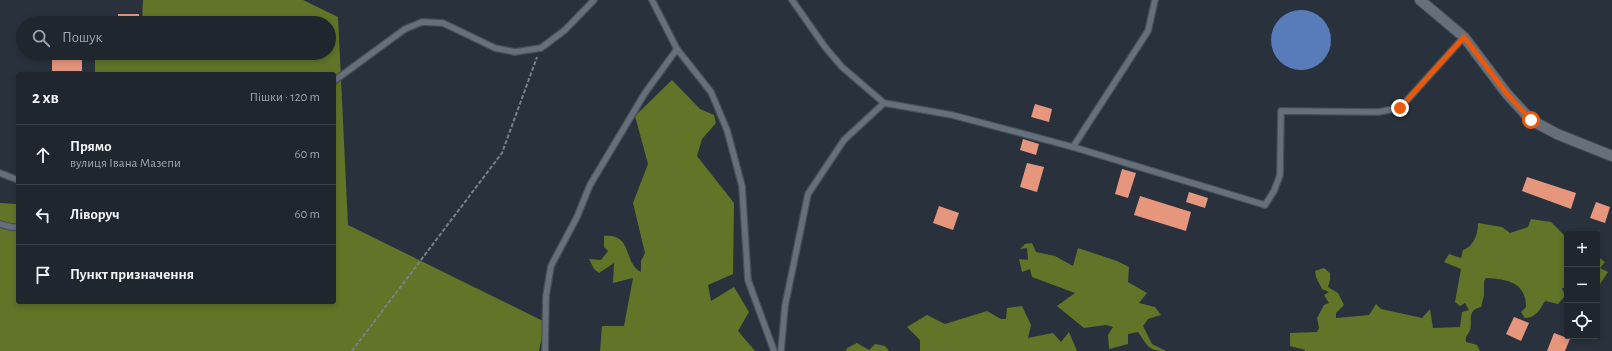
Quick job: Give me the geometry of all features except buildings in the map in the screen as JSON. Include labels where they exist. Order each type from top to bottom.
[{"type":"street","points":[[1420,0],[1464,37],[1507,94],[1531,120],[1557,134],[1612,156]]},
{"type":"lane","points":[[336,80],[405,29],[422,22],[444,23],[495,48],[515,52],[541,48],[565,30],[594,0]]},
{"type":"lane","points":[[652,0],[677,49],[711,92],[726,130],[742,186],[748,280],[774,351]]},
{"type":"lane","points":[[792,0],[825,47],[842,67],[884,103],[952,115],[1073,147],[1265,205],[1274,191],[1280,175],[1281,111],[1378,112],[1400,108],[1464,37]]},
{"type":"lane","points":[[1073,147],[1148,31],[1155,0]]},
{"type":"lane","points":[[545,351],[546,296],[551,266],[577,217],[590,185],[645,93],[677,49]]},
{"type":"lane","points":[[781,351],[785,306],[808,194],[844,140],[884,103]]},
{"type":"lane","points":[[0,174],[16,179]]},
{"type":"lane","points":[[0,224],[16,227]]},
{"type":"path","points":[[352,351],[502,153],[541,48]]},
{"type":"green space","points":[[143,0],[303,0],[336,16],[142,16]]},
{"type":"green space","points":[[336,16],[338,17],[348,225],[545,322],[539,351],[0,351],[0,203],[16,204],[16,304],[336,304],[336,72],[95,72],[95,60],[336,60]]},
{"type":"green space","points":[[672,80],[700,109],[714,115],[716,123],[702,139],[697,156],[734,203],[733,274],[708,285],[711,301],[734,287],[749,312],[738,331],[755,351],[600,351],[602,326],[624,326],[633,278],[613,283],[614,263],[599,273],[594,269],[589,259],[601,260],[608,251],[604,247],[604,236],[613,236],[624,244],[635,268],[641,272],[641,261],[645,253],[633,203],[648,164],[635,116]]},
{"type":"green space","points":[[1531,219],[1551,222],[1564,235],[1564,288],[1562,288],[1564,297],[1558,304],[1545,301],[1535,315],[1525,318],[1521,312],[1526,307],[1525,299],[1523,292],[1519,287],[1501,279],[1486,278],[1484,281],[1484,295],[1481,307],[1472,313],[1471,326],[1466,338],[1466,342],[1477,345],[1480,351],[1305,351],[1290,346],[1290,333],[1317,332],[1319,328],[1317,318],[1324,305],[1329,303],[1324,295],[1329,292],[1322,289],[1316,277],[1315,271],[1324,268],[1330,273],[1328,287],[1338,293],[1344,305],[1336,313],[1336,318],[1369,315],[1376,304],[1381,309],[1422,318],[1430,309],[1433,328],[1460,327],[1462,312],[1469,310],[1465,303],[1460,306],[1455,302],[1461,269],[1444,262],[1449,254],[1461,258],[1463,250],[1470,246],[1475,239],[1478,223],[1502,227],[1510,233],[1528,227]]},
{"type":"green space","points":[[1032,243],[1036,252],[1055,256],[1073,266],[1078,248],[1117,261],[1129,267],[1128,282],[1147,293],[1139,303],[1155,307],[1161,315],[1148,319],[1143,326],[1152,344],[1166,351],[1155,350],[1149,347],[1138,332],[1128,334],[1128,344],[1109,349],[1108,335],[1113,327],[1106,325],[1084,328],[1057,306],[1075,293],[1032,277],[1030,269],[1022,272],[1019,259],[1028,260],[1027,248],[1020,249],[1025,244]]},
{"type":"green space","points":[[1600,258],[1605,262],[1600,268]]},
{"type":"green space","points":[[1600,268],[1608,272],[1600,284]]},
{"type":"green space","points":[[1022,306],[1031,325],[1028,338],[1053,333],[1061,342],[1069,332],[1077,351],[920,351],[920,340],[907,327],[927,315],[945,324],[987,311],[1001,319],[1006,319],[1007,308]]},
{"type":"green space","points":[[857,343],[869,350],[875,344],[885,346],[889,351],[846,351],[847,348]]},
{"type":"water","points":[[1295,10],[1307,10],[1318,15],[1326,23],[1331,34],[1329,52],[1318,65],[1307,70],[1295,70],[1284,65],[1276,57],[1271,46],[1271,34],[1276,23],[1284,15]]},
{"type":"route","points":[[1400,108],[1464,37],[1507,94],[1531,120]]}]
